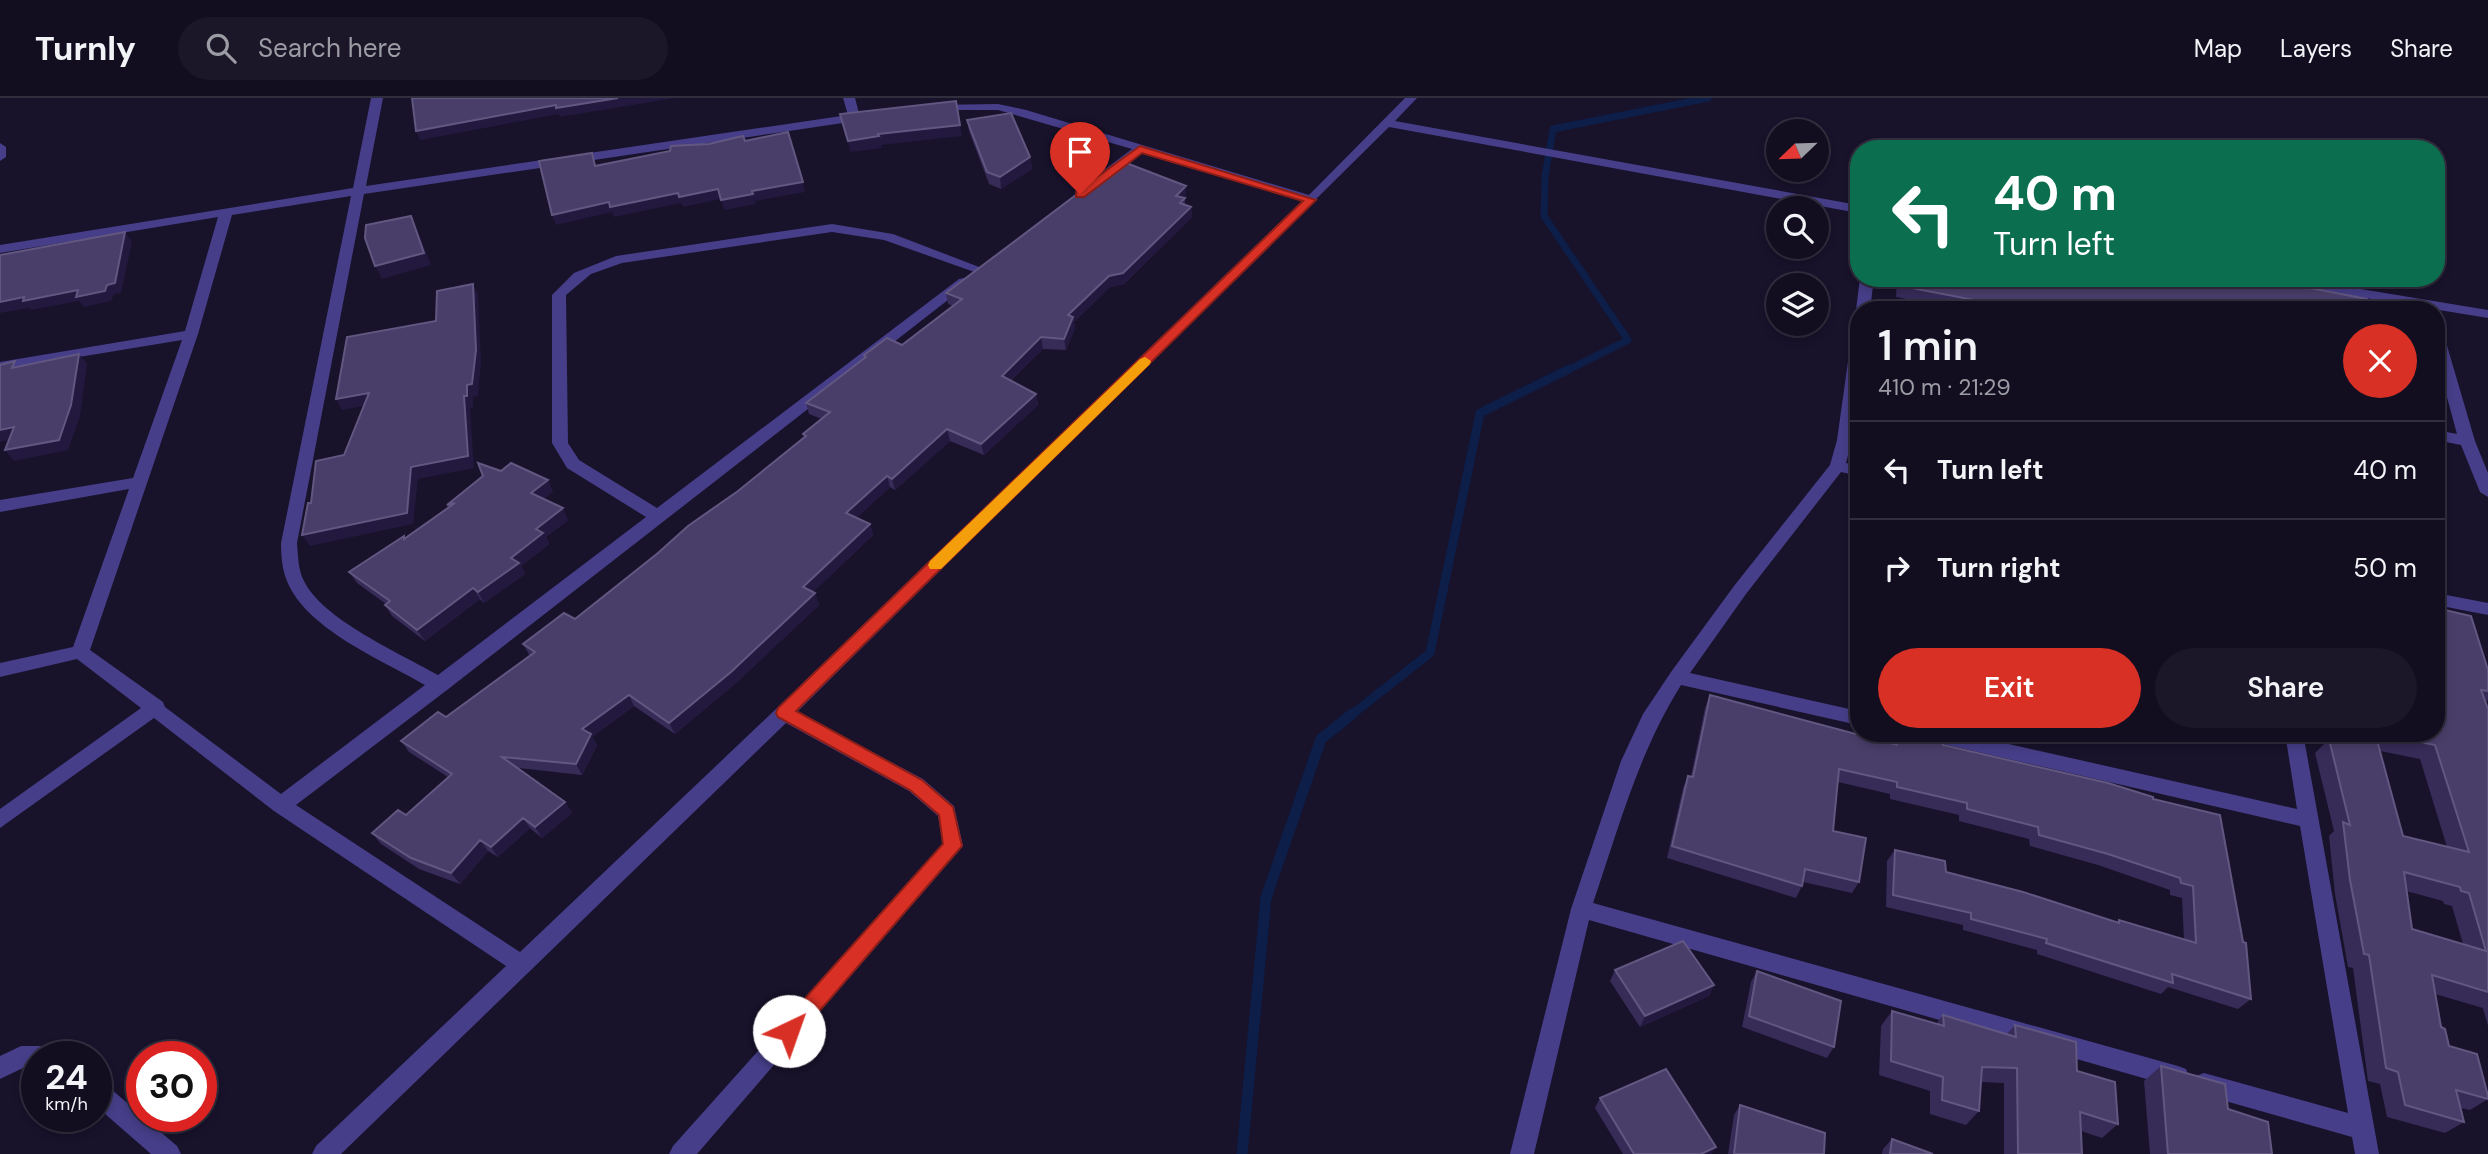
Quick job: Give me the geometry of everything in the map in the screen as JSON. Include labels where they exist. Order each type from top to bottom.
[{"type":"street","points":[[377,98],[289,543],[290,564],[297,586],[329,620],[441,685]]},
{"type":"street","points":[[849,98],[854,117]]},
{"type":"street","points":[[324,1154],[784,713],[1311,200],[1411,98]]},
{"type":"street","points":[[925,108],[965,106],[1016,111],[1311,200]]},
{"type":"street","points":[[0,249],[358,191],[878,114]]},
{"type":"street","points":[[1388,123],[1850,208]]},
{"type":"street","points":[[0,147],[0,157]]},
{"type":"street","points":[[1087,189],[1140,149]]},
{"type":"street","points":[[80,652],[191,334],[226,213]]},
{"type":"street","points":[[281,805],[441,685],[656,515],[985,266],[858,228],[832,228],[621,259],[599,265],[576,276],[559,295],[560,443],[573,464],[656,515]]},
{"type":"street","points":[[2316,287],[2391,301]]},
{"type":"street","points":[[2445,310],[2488,314]]},
{"type":"street","points":[[0,366],[191,334]]},
{"type":"street","points":[[2445,363],[2468,441],[2488,492]]},
{"type":"street","points":[[1522,1154],[1581,909],[1631,761],[1650,719],[1677,677],[1740,590],[1837,466],[1845,440],[1850,402]]},
{"type":"street","points":[[2445,437],[2468,441]]},
{"type":"street","points":[[1837,466],[1850,469]]},
{"type":"street","points":[[0,506],[140,482]]},
{"type":"street","points":[[2445,601],[2488,610]]},
{"type":"street","points":[[0,670],[80,652],[156,707],[281,805],[521,964]]},
{"type":"street","points":[[1677,677],[1850,716]]},
{"type":"street","points":[[0,820],[156,707]]},
{"type":"street","points":[[681,1154],[953,846],[947,812],[916,785],[784,713]]},
{"type":"street","points":[[1982,742],[2308,820]]},
{"type":"street","points":[[2295,742],[2367,1154]]},
{"type":"street","points":[[1581,909],[2363,1129]]},
{"type":"street","points":[[0,1068],[21,1058]]},
{"type":"street","points":[[112,1105],[169,1154]]},
{"type":"building","points":[[412,98],[618,98],[556,108],[556,105],[416,131]]},
{"type":"building","points":[[956,101],[960,125],[878,134],[879,136],[848,141],[840,114]]},
{"type":"building","points":[[1011,113],[1030,157],[1000,177],[987,172],[967,120]]},
{"type":"building","points":[[788,132],[803,182],[752,191],[753,194],[721,200],[718,189],[679,197],[678,193],[610,207],[609,202],[552,215],[539,161],[592,153],[595,166],[670,151],[671,146],[709,144],[743,136],[745,141]]},
{"type":"building","points":[[1121,161],[1186,186],[1176,196],[1185,198],[1180,203],[1191,207],[1123,273],[1109,276],[1068,315],[1073,317],[1064,339],[1041,337],[1002,376],[1036,394],[981,444],[947,429],[892,479],[887,476],[846,513],[870,524],[803,587],[815,593],[731,672],[669,723],[629,695],[582,729],[591,734],[576,764],[502,757],[565,802],[535,827],[523,818],[491,847],[480,840],[451,873],[411,858],[372,833],[398,810],[406,815],[452,774],[401,741],[438,712],[446,717],[535,652],[523,644],[564,613],[575,619],[688,526],[738,491],[806,436],[803,434],[830,412],[806,403],[887,338],[902,345],[962,299],[946,293]]},
{"type":"building","points":[[411,216],[424,253],[375,266],[365,238],[366,225]]},
{"type":"building","points":[[125,232],[115,283],[107,285],[105,291],[76,297],[78,290],[23,301],[24,297],[0,302],[0,255]]},
{"type":"building","points":[[473,284],[476,350],[472,384],[467,385],[467,396],[464,396],[468,456],[411,467],[407,513],[302,535],[308,503],[311,503],[316,461],[344,455],[369,393],[336,399],[347,337],[436,321],[437,291]]},
{"type":"building","points":[[1906,287],[2304,287],[2368,301],[1979,301]]},
{"type":"building","points":[[79,354],[71,405],[59,440],[5,450],[14,427],[0,430],[0,365],[15,361],[12,368]]},
{"type":"building","points":[[478,463],[501,471],[511,463],[548,480],[531,493],[563,508],[536,529],[543,533],[511,558],[519,563],[478,592],[473,588],[417,630],[385,605],[390,601],[349,572],[404,536],[404,539],[455,503],[447,505],[483,476]]},
{"type":"building","points":[[2445,610],[2471,616],[2488,670],[2488,691],[2481,690],[2488,709],[2488,992],[2432,975],[2441,1027],[2445,1029],[2449,1046],[2477,1054],[2488,1096],[2488,1099],[2456,1090],[2464,1122],[2405,1105],[2398,1072],[2386,1068],[2369,955],[2364,954],[2350,880],[2343,822],[2350,825],[2330,742],[2377,742],[2403,836],[2469,852],[2435,745],[2420,742],[2445,742]],"holes":[[[2404,872],[2460,887],[2461,891],[2469,893],[2486,951],[2412,929]]]},
{"type":"building","points":[[1710,695],[1850,732],[1850,742],[1886,742],[1897,745],[1897,742],[1943,742],[1943,745],[2108,783],[2153,799],[2220,815],[2243,942],[2246,943],[2251,999],[2172,974],[2173,983],[2046,943],[2047,939],[1971,919],[1971,913],[1893,895],[1895,850],[1945,861],[1946,872],[2196,943],[2193,886],[2181,883],[2180,878],[2039,835],[2038,827],[1967,809],[1967,803],[1897,787],[1897,782],[1839,769],[1833,831],[1866,838],[1859,882],[1805,869],[1802,886],[1672,846],[1688,776],[1693,777]]},
{"type":"building","points":[[1683,941],[1714,985],[1645,1016],[1615,970]]},
{"type":"building","points":[[1757,971],[1841,1001],[1834,1047],[1749,1016]]},
{"type":"building","points":[[1892,1011],[1944,1026],[1943,1015],[2016,1037],[2015,1025],[2076,1042],[2077,1071],[2115,1082],[2118,1124],[2080,1112],[2082,1154],[2018,1154],[2017,1068],[1982,1067],[1979,1111],[1942,1100],[1943,1077],[1891,1061]]},
{"type":"building","points":[[2161,1066],[2225,1084],[2228,1109],[2268,1122],[2272,1154],[2168,1154]]},
{"type":"building","points":[[1666,1069],[1716,1147],[1701,1154],[1634,1154],[1600,1098]]},
{"type":"building","points":[[1740,1105],[1825,1133],[1824,1154],[1734,1154]]},
{"type":"building","points":[[1892,1139],[1933,1154],[1890,1154]]},
{"type":"waterway","points":[[1566,371],[1628,340],[1544,216],[1545,177],[1553,129],[1708,98]]},
{"type":"waterway","points":[[1350,716],[1430,653],[1480,413],[1569,369]]},
{"type":"waterway","points":[[1242,1154],[1266,898],[1321,739],[1352,714]]},
{"type":"slow traffic","points":[[936,565],[1145,361]]},
{"type":"route","points":[[789,1031],[953,846],[947,812],[916,785],[784,713],[1311,200],[1140,149],[1080,194]]}]
